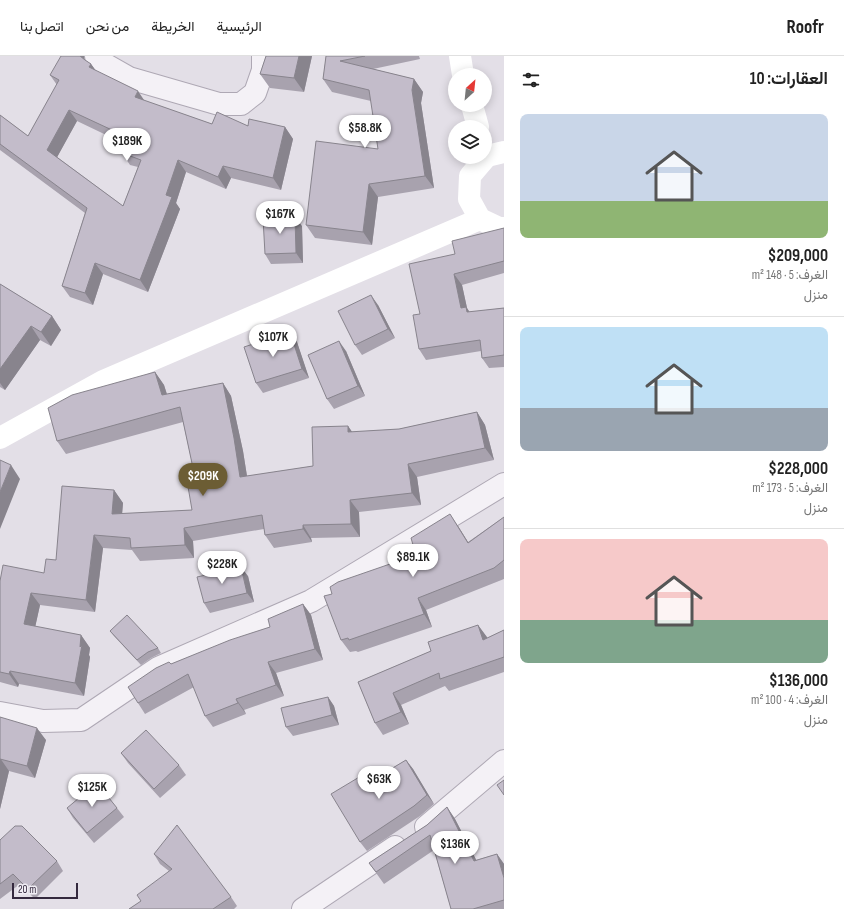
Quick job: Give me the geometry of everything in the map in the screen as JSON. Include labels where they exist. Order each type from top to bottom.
[{"type":"main road","points":[[460,56],[462,68]]},
{"type":"main road","points":[[481,164],[470,176],[469,199],[480,219],[499,228],[504,228]]},
{"type":"main road","points":[[0,438],[103,381],[480,219]]},
{"type":"street","points":[[96,56],[99,61],[129,78],[218,104],[241,104],[255,93],[263,70],[264,56]]},
{"type":"street","points":[[0,713],[43,721],[81,720],[158,668],[311,601],[504,484]]},
{"type":"street","points":[[303,909],[428,826],[504,761]]},
{"type":"building","points":[[61,56],[80,56],[91,64],[89,67],[138,91],[135,97],[212,124],[217,112],[248,126],[249,119],[285,127],[273,178],[223,166],[218,177],[178,160],[166,195],[172,197],[140,280],[95,263],[85,293],[62,286],[87,208],[0,144],[0,115],[28,136],[59,80],[50,75]],"holes":[[[69,110],[127,137],[122,153],[141,160],[123,206],[47,150]]]},
{"type":"building","points":[[266,56],[299,56],[294,78],[260,74]]},
{"type":"building","points":[[326,56],[365,56],[340,61],[414,79],[412,90],[425,176],[369,184],[363,232],[306,225],[316,141],[378,149],[369,90],[323,79]]},
{"type":"building","points":[[295,217],[296,253],[265,254],[263,218]]},
{"type":"building","points":[[504,228],[504,261],[454,274],[461,308],[466,307],[467,312],[504,308],[504,355],[482,358],[480,340],[419,349],[413,315],[420,314],[409,264],[455,254],[452,241]]},
{"type":"building","points":[[0,284],[52,316],[41,332],[31,326],[0,369]]},
{"type":"building","points":[[371,295],[388,329],[355,345],[338,311]]},
{"type":"building","points":[[290,332],[302,369],[256,383],[244,347]]},
{"type":"building","points":[[339,341],[358,386],[327,399],[308,355]]},
{"type":"building","points":[[155,372],[162,395],[223,383],[240,477],[313,466],[312,427],[348,426],[348,432],[399,429],[477,412],[485,448],[408,464],[412,493],[350,500],[351,524],[303,525],[303,529],[265,535],[262,515],[184,528],[185,545],[131,548],[130,538],[94,535],[86,600],[31,593],[24,624],[81,635],[80,647],[82,645],[75,683],[10,671],[9,674],[0,672],[0,581],[3,565],[44,573],[46,559],[56,560],[62,486],[114,490],[112,514],[192,510],[185,469],[193,468],[180,407],[57,441],[48,408],[72,395]]},
{"type":"building","points":[[0,460],[11,465],[0,492]]},
{"type":"building","points":[[450,514],[468,543],[504,517],[504,560],[494,568],[418,598],[424,614],[349,640],[348,638],[341,640],[324,596],[332,594],[330,587],[338,582],[416,555],[411,538]]},
{"type":"building","points":[[241,567],[247,593],[204,603],[197,577]]},
{"type":"building","points":[[303,604],[315,649],[268,662],[276,685],[236,699],[238,703],[205,716],[188,674],[138,703],[128,687],[156,668],[169,662],[171,664],[230,640],[270,627],[268,619]]},
{"type":"building","points":[[127,615],[158,648],[148,652],[137,660],[110,631]]},
{"type":"building","points":[[478,625],[483,640],[504,630],[504,657],[440,679],[439,673],[393,693],[401,712],[375,723],[358,682],[431,651],[428,642]]},
{"type":"building","points":[[328,697],[332,715],[286,727],[281,708]]},
{"type":"building","points":[[0,717],[37,728],[27,766],[0,759]]},
{"type":"building","points":[[146,730],[179,765],[154,789],[121,753]]},
{"type":"building","points":[[406,760],[427,795],[414,806],[360,842],[331,794],[361,776],[366,784]]},
{"type":"building","points":[[504,780],[504,795],[497,785]]},
{"type":"building","points":[[97,783],[117,808],[87,833],[67,808]]},
{"type":"building","points":[[447,807],[474,861],[497,854],[504,878],[504,900],[473,909],[451,909],[430,835],[376,872],[369,863],[427,825]]},
{"type":"building","points":[[177,825],[231,897],[213,909],[129,909],[141,901],[137,895],[172,869],[154,854]]},
{"type":"building","points":[[15,826],[22,826],[57,861],[28,889],[13,874],[0,884],[0,840]]}]
